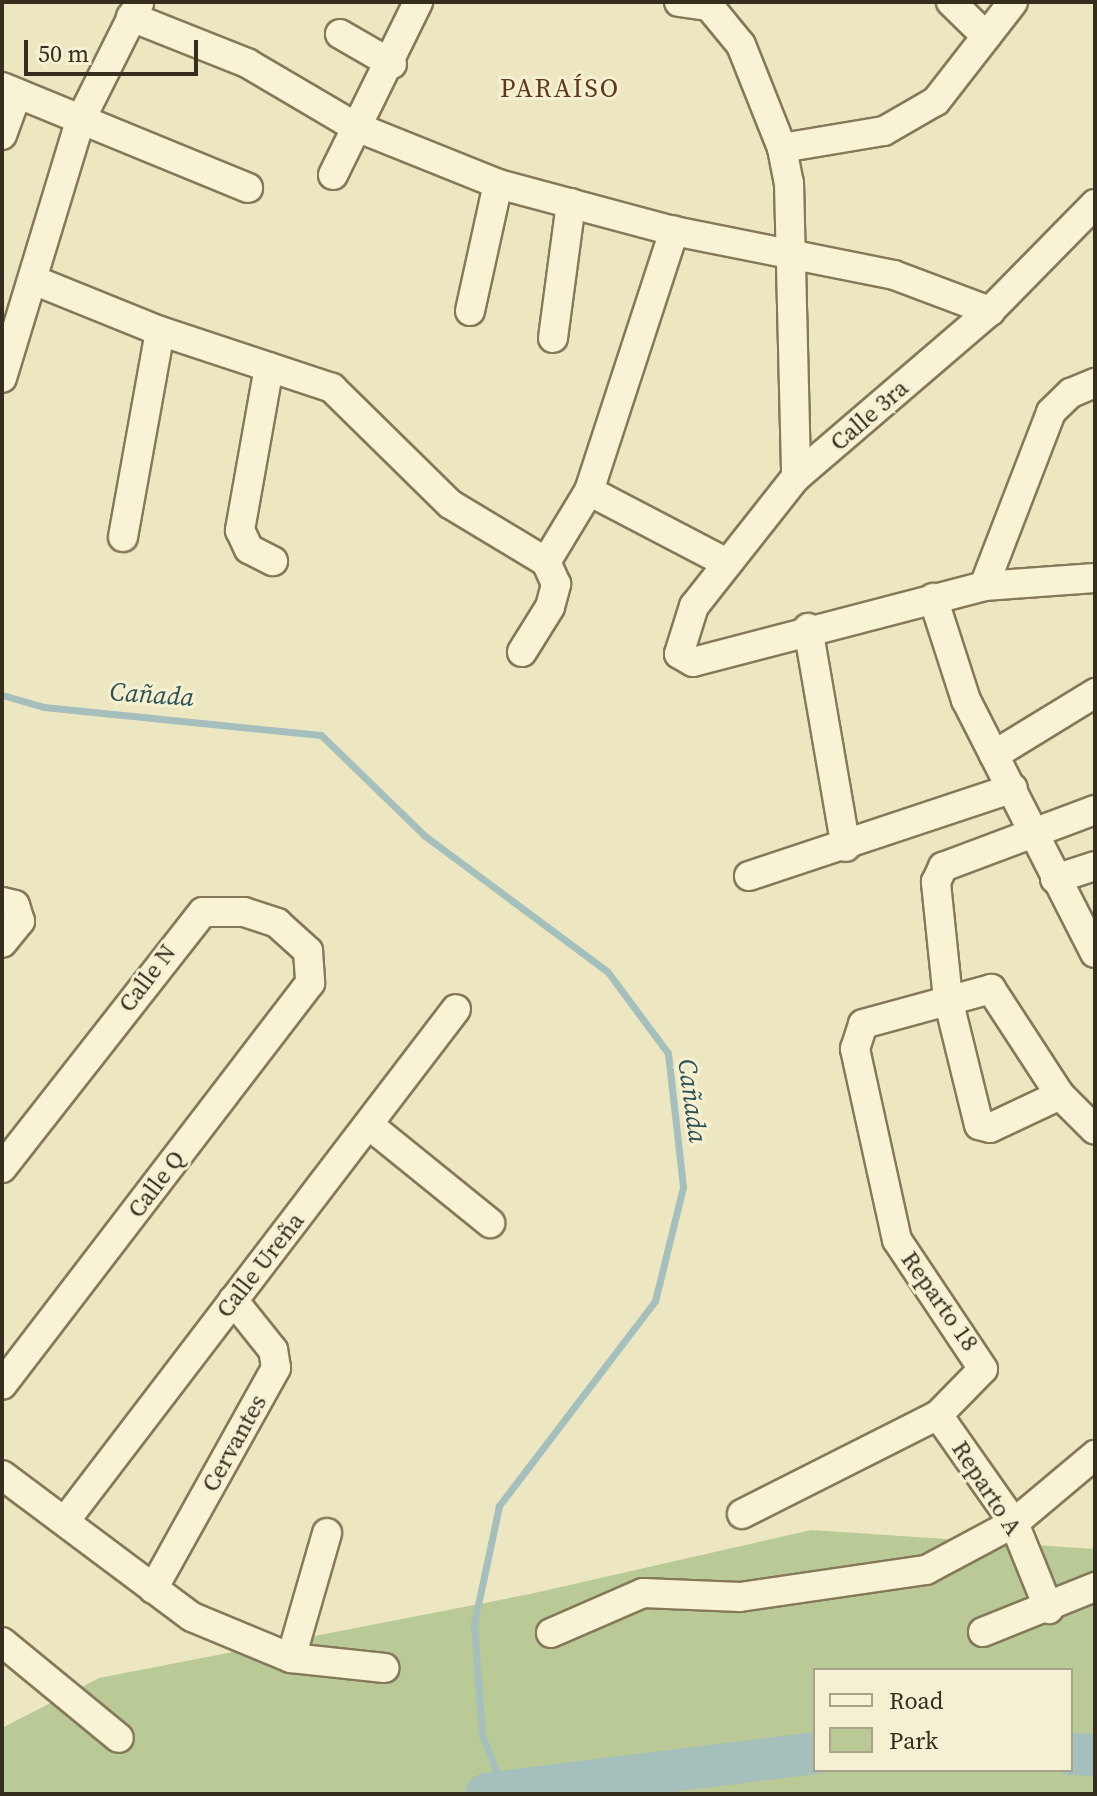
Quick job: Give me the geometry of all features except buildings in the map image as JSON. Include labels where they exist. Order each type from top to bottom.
[{"type":"street","points":[[333,175],[354,126],[392,64],[418,2]]},
{"type":"street","points":[[679,2],[709,4],[741,45],[782,148],[796,477]]},
{"type":"street","points":[[951,2],[986,36]]},
{"type":"street","points":[[782,148],[884,131],[936,101],[1013,2]]},
{"type":"street","points":[[2,378],[36,281],[80,121],[136,10],[247,63],[354,126],[498,184],[674,231],[894,275],[990,311]]},
{"type":"street","points":[[340,34],[392,64]]},
{"type":"street","points":[[2,135],[10,91],[248,188]]},
{"type":"street","points":[[470,311],[498,184]]},
{"type":"street","points":[[553,338],[571,203]]},
{"type":"street","name":"Calle 3ra","points":[[808,628],[693,662],[679,654],[694,606],[796,477],[990,311],[1095,204]]},
{"type":"street","points":[[546,562],[589,491],[674,231]]},
{"type":"street","points":[[36,281],[160,331],[332,388],[450,504],[546,562],[556,584],[550,607],[522,652]]},
{"type":"street","points":[[123,537],[160,331]]},
{"type":"street","points":[[269,367],[240,530],[249,549],[273,561]]},
{"type":"street","points":[[984,586],[1051,412],[1095,383]]},
{"type":"street","points":[[589,491],[727,563]]},
{"type":"street","points":[[846,847],[808,628],[984,586],[1095,578]]},
{"type":"street","points":[[933,598],[947,655],[1055,879],[1095,953]]},
{"type":"street","points":[[994,755],[1095,693]]},
{"type":"street","points":[[749,876],[846,847],[1013,788]]},
{"type":"street","points":[[1060,1095],[990,1128],[979,1125],[948,999],[938,872],[1095,810]]},
{"type":"street","points":[[1055,879],[1095,866]]},
{"type":"street","points":[[2,943],[20,921],[8,904]]},
{"type":"street","name":"Calle N","points":[[2,1168],[203,912],[244,912],[277,923],[308,951],[310,983]]},
{"type":"street","name":"Calle Q","points":[[2,1385],[310,983]]},
{"type":"street","points":[[948,999],[981,988],[999,994],[1060,1095],[1095,1130]]},
{"type":"street","name":"Reparto 18","points":[[742,1514],[938,1415],[978,1380],[981,1358],[897,1240],[855,1049],[863,1024],[948,999]]},
{"type":"street","name":"Calle Ureña","points":[[65,1521],[456,1009]]},
{"type":"street","points":[[369,1125],[490,1223]]},
{"type":"street","name":"Cervantes","points":[[153,1589],[276,1368],[273,1350],[233,1300]]},
{"type":"street","name":"Reparto A","points":[[938,1415],[1014,1523],[1049,1609]]},
{"type":"street","points":[[551,1633],[643,1593],[740,1597],[909,1576],[1014,1523],[1095,1455]]},
{"type":"street","points":[[2,1475],[192,1617],[291,1658],[384,1668]]},
{"type":"street","points":[[291,1658],[327,1533]]},
{"type":"street","points":[[983,1632],[1049,1609],[1095,1587]]},
{"type":"street","points":[[2,1642],[119,1738]]},
{"type":"green space","points":[[811,1530],[1095,1549],[1095,1794],[2,1794],[2,1728],[99,1678],[530,1594]]},
{"type":"waterway","name":"Cañada","points":[[2,695],[44,707],[321,735],[425,836],[607,971],[668,1053],[683,1187],[655,1301],[499,1506],[474,1624],[482,1735],[503,1789]]},
{"type":"waterway","points":[[486,1794],[813,1753]]},
{"type":"waterway","points":[[1073,1754],[1095,1755]]},
{"type":"district","name":"PARAÍSO","points":[[560,89]]}]
